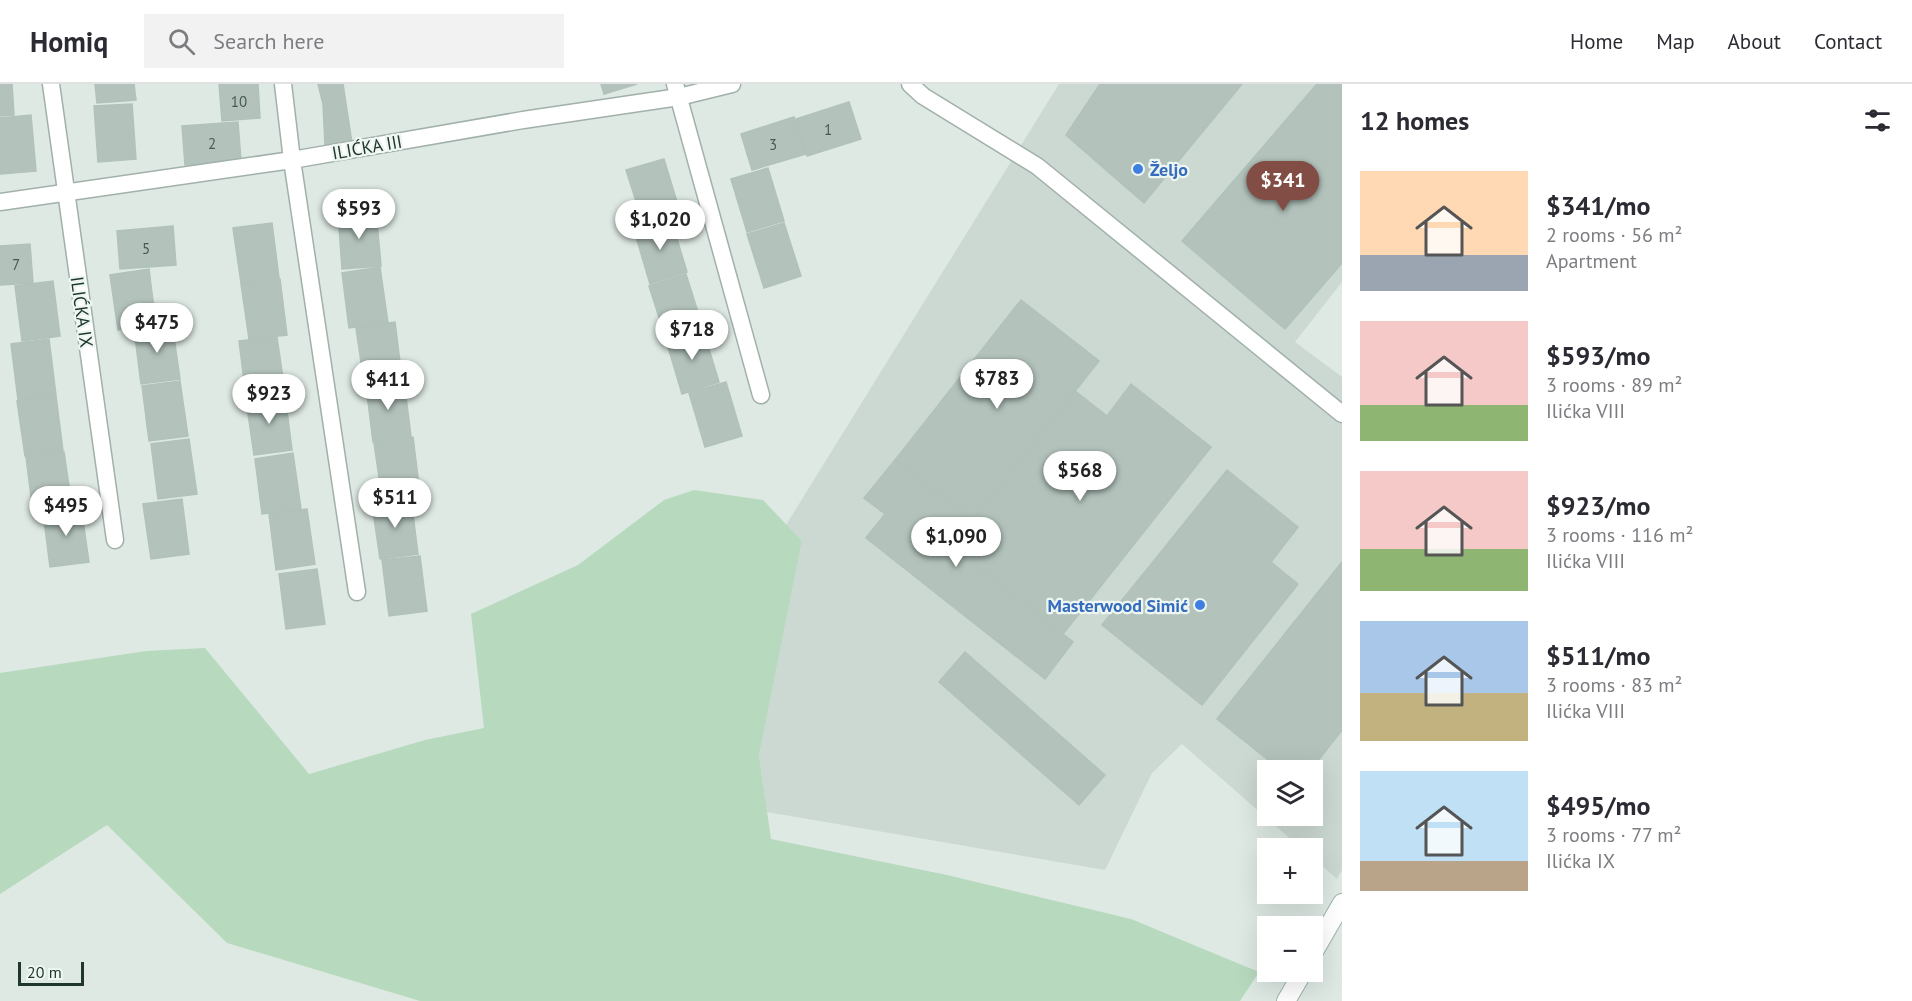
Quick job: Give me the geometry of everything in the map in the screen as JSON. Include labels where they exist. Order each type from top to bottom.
[{"type":"street","name":"ILIĆKA IX","points":[[51,84],[115,540]]},
{"type":"street","points":[[283,84],[292,160],[357,592]]},
{"type":"street","name":"ILIĆKA III","points":[[0,202],[292,160],[677,91],[732,84]]},
{"type":"street","points":[[910,84],[923,96],[1037,166],[1342,414]]},
{"type":"street","points":[[677,91],[761,395]]},
{"type":"street","points":[[1323,936],[1342,903]]},
{"type":"street","points":[[1286,1001],[1297,982]]},
{"type":"shaded area","points":[[1059,84],[1342,84],[1342,282],[1295,342],[1342,377],[1342,870],[1337,879],[1323,867],[1323,838],[1289,838],[1276,826],[1323,826],[1323,760],[1257,760],[1257,810],[1182,744],[1152,773],[1105,870],[767,812],[759,756],[802,541],[786,525]]},
{"type":"green space","points":[[694,490],[763,500],[802,541],[759,756],[771,839],[947,875],[1131,919],[1257,971],[1257,975],[1240,1001],[420,1001],[227,943],[107,825],[0,894],[0,673],[146,651],[205,648],[309,774],[425,740],[484,728],[471,614],[578,565],[664,500]]},
{"type":"building","points":[[0,84],[12,84],[14,115],[0,116]]},
{"type":"building","points":[[95,84],[134,84],[136,100],[97,103]]},
{"type":"building","points":[[219,84],[258,84],[260,118],[222,121]]},
{"type":"building","points":[[318,84],[343,84],[352,143],[325,145],[323,104]]},
{"type":"building","points":[[601,84],[637,84],[604,94]]},
{"type":"building","name":"Željo","points":[[1100,84],[1242,84],[1144,203],[1066,135]]},
{"type":"building","points":[[1317,84],[1342,84],[1342,263],[1285,329],[1182,241]]},
{"type":"building","points":[[849,102],[861,139],[807,156],[796,119]]},
{"type":"building","points":[[132,104],[136,159],[98,162],[94,106]]},
{"type":"building","points":[[31,115],[36,171],[0,174],[0,118]]},
{"type":"building","points":[[794,117],[806,154],[752,170],[741,134]]},
{"type":"building","points":[[238,122],[241,161],[185,165],[182,126]]},
{"type":"building","points":[[664,159],[680,212],[643,223],[626,170]]},
{"type":"building","points":[[768,168],[784,221],[747,232],[731,179]]},
{"type":"building","points":[[376,210],[381,266],[342,269],[338,213]]},
{"type":"building","points":[[671,219],[687,272],[650,284],[634,230]]},
{"type":"building","points":[[272,223],[279,278],[241,283],[233,228]]},
{"type":"building","points":[[784,223],[801,276],[764,288],[747,234]]},
{"type":"building","points":[[173,226],[176,265],[120,269],[117,231]]},
{"type":"building","points":[[30,244],[33,283],[0,285],[0,246]]},
{"type":"building","points":[[380,267],[388,323],[349,328],[342,273]]},
{"type":"building","points":[[149,269],[156,325],[118,330],[110,275]]},
{"type":"building","points":[[686,274],[703,328],[666,339],[649,286]]},
{"type":"building","points":[[280,279],[287,335],[249,339],[241,284]]},
{"type":"building","points":[[53,281],[60,336],[22,341],[15,286]]},
{"type":"building","points":[[1021,300],[1099,361],[973,521],[895,460]]},
{"type":"building","points":[[395,322],[402,378],[364,383],[356,328]]},
{"type":"building","points":[[172,323],[180,379],[141,384],[134,329]]},
{"type":"building","points":[[703,329],[719,382],[682,394],[666,340]]},
{"type":"building","points":[[277,337],[285,392],[246,397],[239,341]]},
{"type":"building","points":[[49,339],[56,395],[18,400],[11,344]]},
{"type":"building","points":[[180,381],[188,436],[149,441],[142,386]]},
{"type":"building","points":[[404,381],[411,436],[373,442],[366,386]]},
{"type":"building","points":[[726,382],[742,436],[705,447],[689,393]]},
{"type":"building","points":[[1131,384],[1211,447],[1063,634],[952,547],[1075,391],[1107,416]]},
{"type":"building","points":[[285,395],[292,450],[254,455],[246,400]]},
{"type":"building","points":[[56,396],[63,451],[25,456],[17,401]]},
{"type":"building","points":[[413,437],[420,493],[382,498],[374,443]]},
{"type":"building","points":[[189,439],[197,494],[158,499],[151,444]]},
{"type":"building","points":[[64,452],[72,507],[33,512],[26,457]]},
{"type":"building","points":[[293,453],[301,509],[262,514],[255,459]]},
{"type":"building","points":[[895,460],[973,521],[952,547],[1073,642],[1045,679],[866,538],[885,514],[864,498]]},
{"type":"building","name":"Masterwood Simić","points":[[1227,470],[1298,527],[1271,562],[1298,584],[1202,705],[1102,625]]},
{"type":"building","points":[[411,498],[418,554],[380,559],[372,504]]},
{"type":"building","points":[[182,499],[189,554],[151,559],[143,504]]},
{"type":"building","points":[[81,507],[89,562],[50,567],[43,512]]},
{"type":"building","points":[[307,509],[315,564],[276,570],[269,514]]},
{"type":"building","points":[[420,556],[427,611],[389,616],[382,560]]},
{"type":"building","points":[[1342,562],[1342,730],[1319,760],[1268,760],[1217,719]]},
{"type":"building","points":[[317,569],[325,624],[286,629],[279,574]]},
{"type":"building","points":[[965,652],[1105,775],[1079,805],[939,682]]},
{"type":"place","name":"Željo","points":[[1138,169]]},
{"type":"place","name":"Masterwood Simić","points":[[1200,605]]}]
